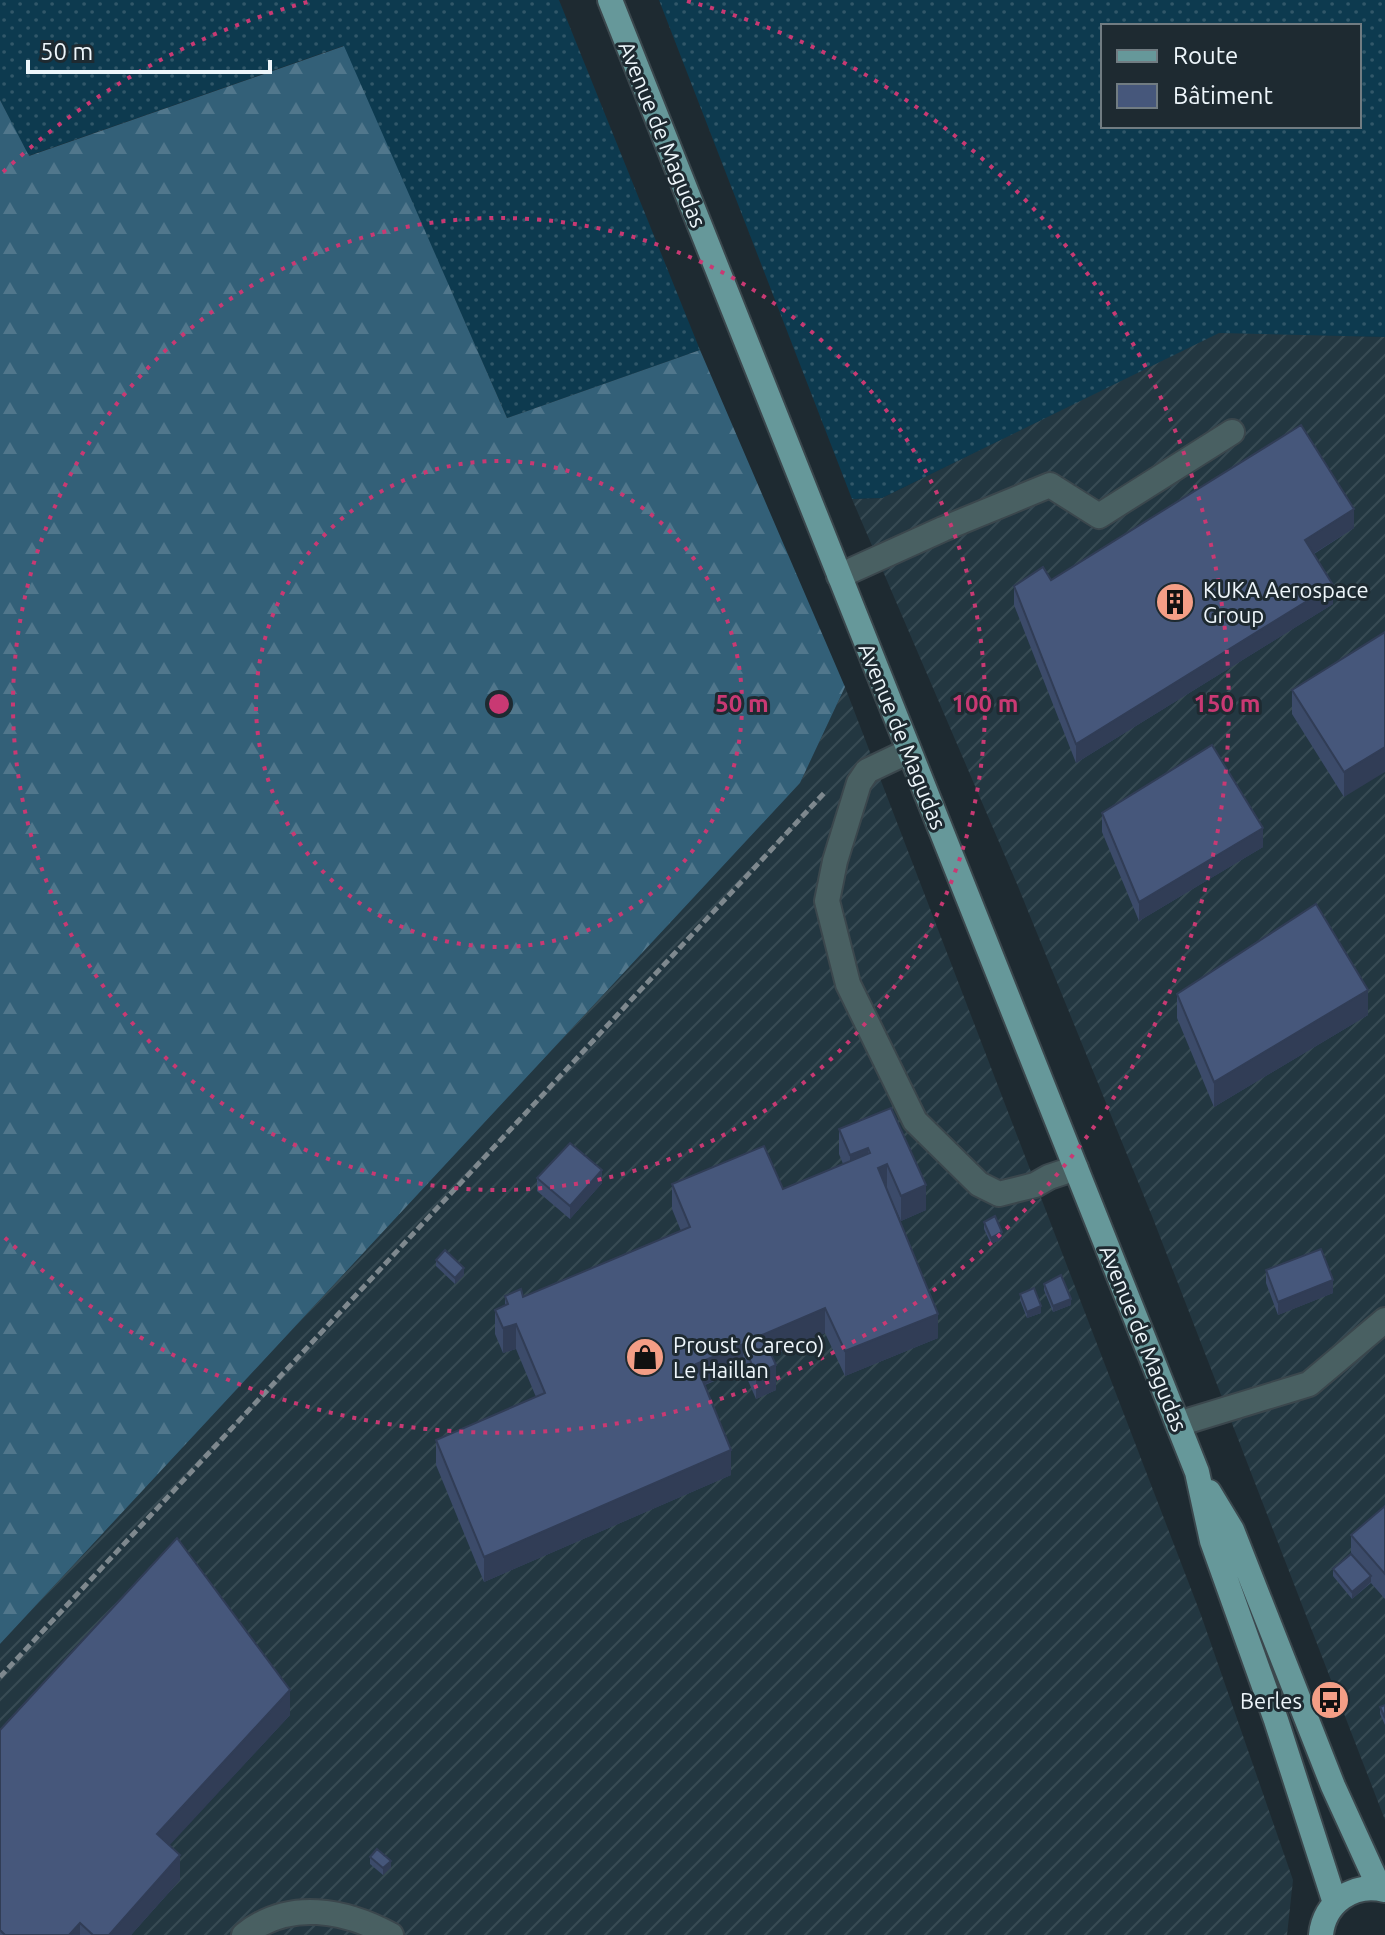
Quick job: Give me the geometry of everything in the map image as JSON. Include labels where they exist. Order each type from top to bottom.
[{"type":"main road","name":"Avenue de Magudas","points":[[610,0],[1197,1472],[1212,1541],[1276,1720],[1335,1903]]},
{"type":"main road","name":"Avenue de Magudas","points":[[1197,1472],[1232,1530],[1333,1786],[1383,1890]]},
{"type":"main road","points":[[1321,1935],[1325,1916],[1348,1893],[1364,1888],[1383,1890]]},
{"type":"street","points":[[839,576],[1050,485],[1099,516],[1232,432]]},
{"type":"street","points":[[909,751],[867,771],[859,783],[835,861],[827,901],[848,984],[915,1121],[979,1184],[999,1194],[1035,1185],[1076,1168]]},
{"type":"street","points":[[1178,1424],[1309,1384],[1385,1320]]},
{"type":"street","points":[[244,1935],[281,1915],[313,1910],[345,1915],[391,1935]]},
{"type":"path","points":[[0,1677],[830,788]]},
{"type":"shaded area","points":[[0,0],[559,0],[700,350],[507,418],[343,46],[28,156],[0,100]]},
{"type":"shaded area","points":[[659,0],[1385,0],[1385,337],[1219,333],[882,498],[852,499]]},
{"type":"shaded area","points":[[1219,332],[1385,337],[1385,1820],[1152,1216],[1017,884],[852,499],[882,498]]},
{"type":"shaded area","points":[[845,687],[1201,1615],[1293,1880],[1287,1935],[0,1935],[0,1644],[800,783]]},
{"type":"green space","points":[[344,46],[507,418],[700,350],[845,687],[800,783],[0,1644],[0,100],[29,156]]},
{"type":"building","name":"KUKA Aerospace Group","points":[[1301,425],[1354,509],[1305,540],[1333,585],[1076,744],[1014,586],[1043,567],[1051,580]]},
{"type":"building","points":[[1385,632],[1385,747],[1344,772],[1292,690]]},
{"type":"building","points":[[1212,745],[1263,828],[1139,902],[1102,813]]},
{"type":"building","points":[[1316,904],[1368,990],[1214,1082],[1177,994]]},
{"type":"building","name":"Proust (Careco) Le Haillan","points":[[891,1108],[926,1185],[901,1196],[887,1164],[878,1168],[938,1314],[845,1351],[825,1308],[762,1335],[776,1365],[756,1374],[743,1344],[696,1364],[731,1450],[484,1557],[436,1440],[545,1393],[516,1324],[503,1328],[495,1310],[508,1304],[505,1296],[521,1289],[523,1297],[690,1227],[672,1184],[764,1146],[783,1189],[870,1153],[868,1148],[850,1155],[839,1129]]},
{"type":"building","points":[[570,1143],[602,1170],[570,1206],[537,1178]]},
{"type":"building","points":[[995,1216],[1002,1232],[991,1238],[984,1222]]},
{"type":"building","points":[[1321,1249],[1333,1280],[1278,1302],[1266,1270]]},
{"type":"building","points":[[445,1250],[464,1268],[455,1278],[436,1260]]},
{"type":"building","points":[[1061,1275],[1071,1299],[1053,1306],[1044,1284]]},
{"type":"building","points":[[1034,1288],[1041,1306],[1027,1312],[1020,1294]]},
{"type":"building","points":[[1385,1506],[1385,1574],[1351,1535]]},
{"type":"building","points":[[177,1538],[290,1690],[157,1834],[180,1855],[109,1935],[93,1935],[80,1923],[69,1935],[5,1935],[0,1930],[0,1730]]},
{"type":"building","points":[[1351,1554],[1371,1576],[1352,1592],[1333,1569]]},
{"type":"building","points":[[377,1849],[391,1861],[383,1868],[370,1857]]},
{"type":"place","name":"KUKA Aerospace Group","points":[[1175,602]]},
{"type":"place","name":"Proust (Careco) Le Haillan","points":[[645,1357]]},
{"type":"place","name":"Berles","points":[[1330,1700]]}]
